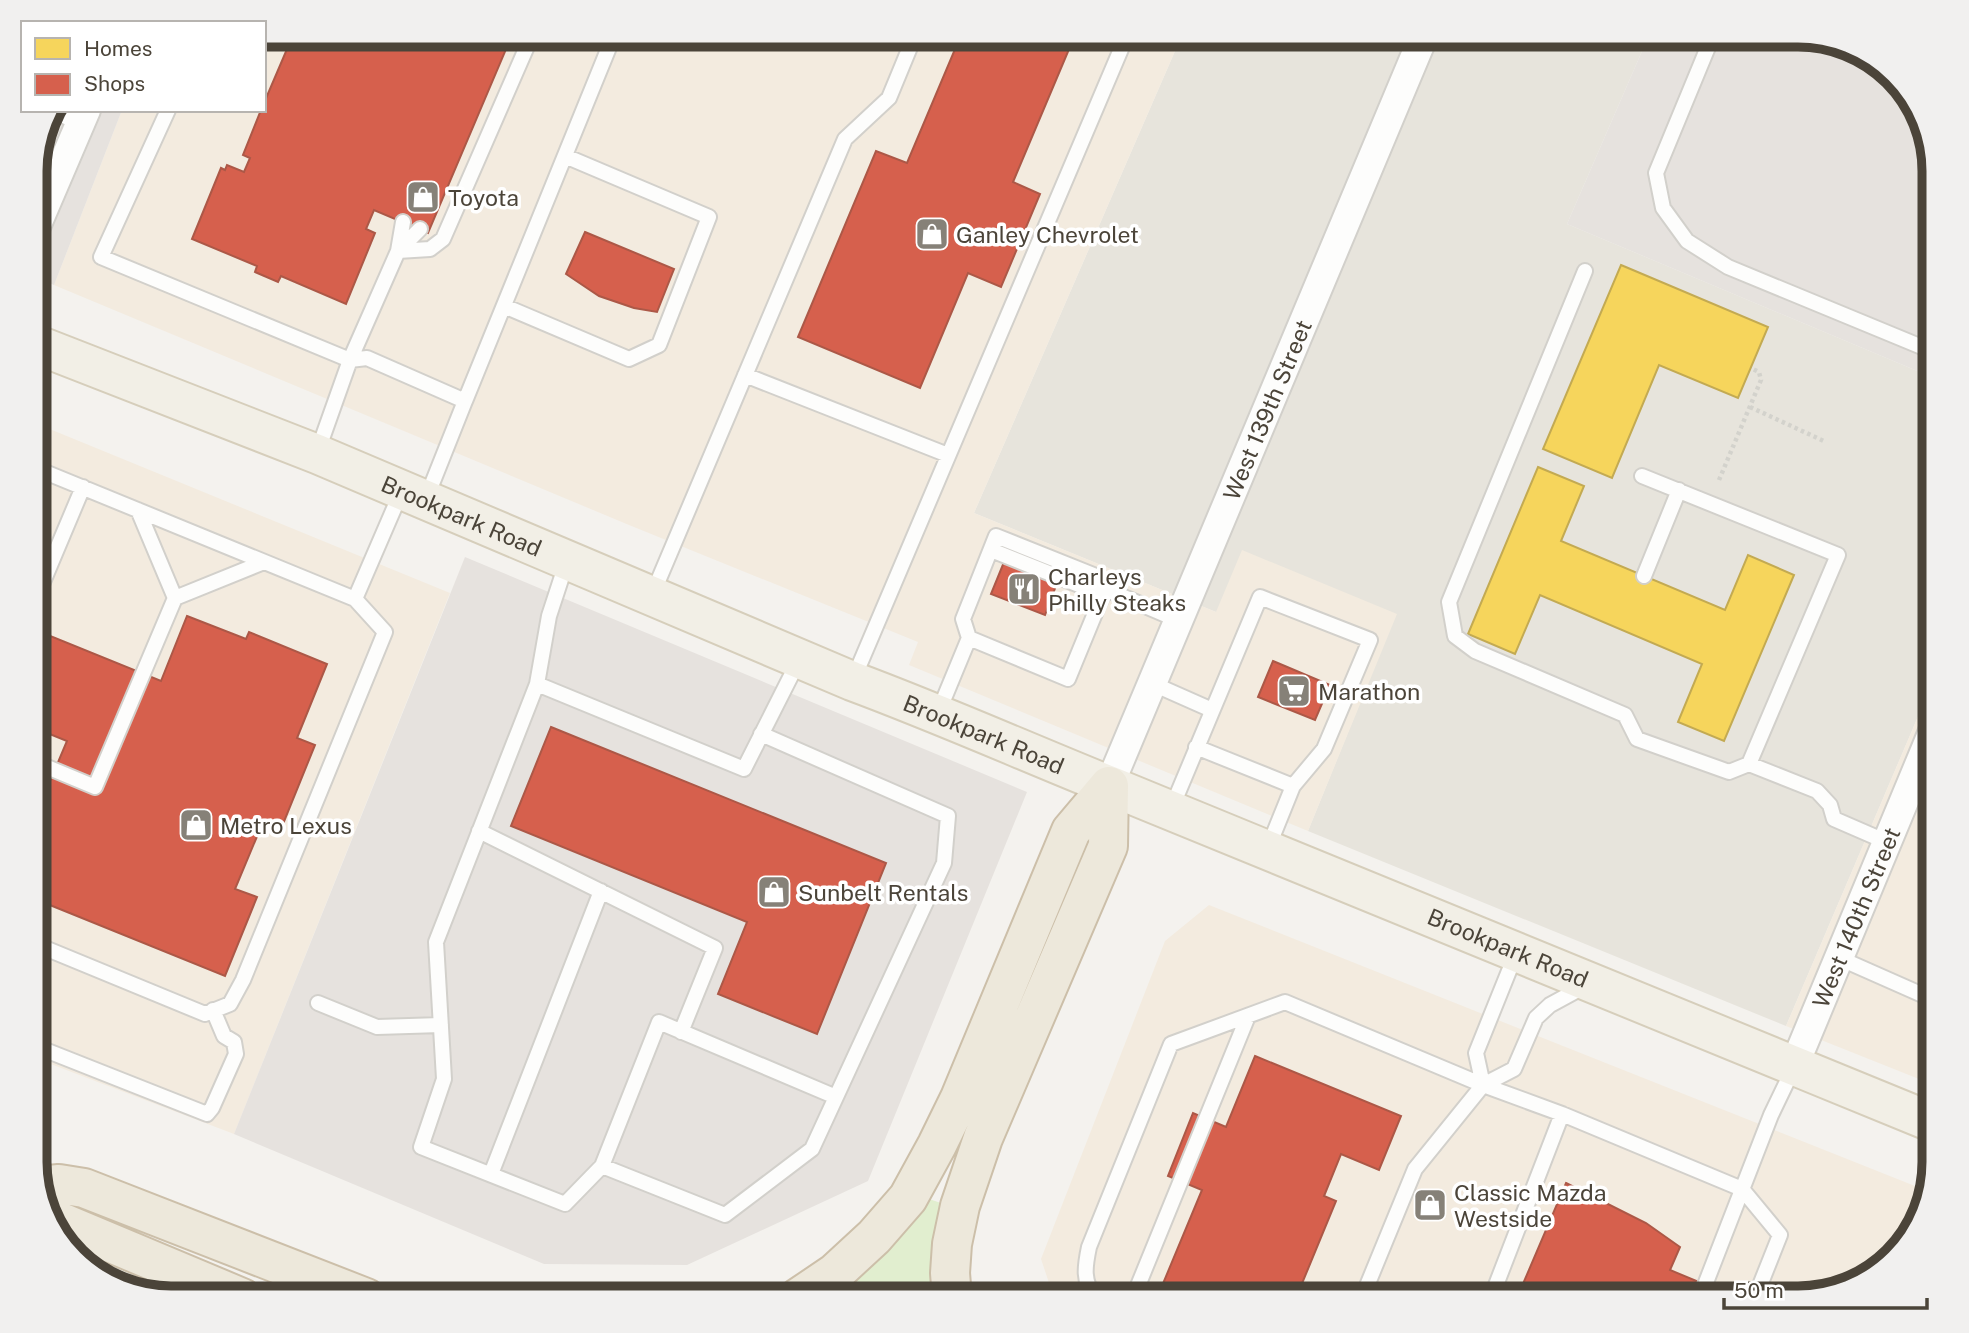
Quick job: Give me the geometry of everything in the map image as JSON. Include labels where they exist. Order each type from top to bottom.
[{"type":"highway","points":[[816,1286],[835,1273],[874,1237],[908,1198],[960,1098],[1071,831],[1109,786]]},
{"type":"highway","points":[[951,1286],[952,1244],[960,1206],[983,1138],[1108,846],[1109,786]]},
{"type":"highway","points":[[50,1185],[85,1188],[335,1286]]},
{"type":"highway","points":[[63,1223],[213,1286]]},
{"type":"main road","name":"Brookpark Road","points":[[48,349],[317,454],[852,681],[938,713],[1109,786],[1922,1118]]},
{"type":"street","name":"West 139th Street","points":[[1109,786],[1419,47]]},
{"type":"street","points":[[48,199],[83,117]]},
{"type":"street","name":"West 140th Street","points":[[1794,1066],[1922,758]]},
{"type":"lane","points":[[398,251],[430,249],[443,239],[527,47]]},
{"type":"lane","points":[[355,599],[465,401],[609,47]]},
{"type":"lane","points":[[652,596],[845,139],[889,98],[910,47]]},
{"type":"lane","points":[[852,681],[1122,47]]},
{"type":"lane","points":[[1708,47],[1656,173],[1663,208],[1687,241],[1728,267],[1922,347]]},
{"type":"lane","points":[[167,112],[102,257],[350,360],[367,358],[465,401]]},
{"type":"lane","points":[[62,113],[83,117]]},
{"type":"lane","points":[[504,306],[629,359],[659,345],[709,217],[565,156]]},
{"type":"lane","points":[[317,454],[350,360],[398,251],[403,222]]},
{"type":"lane","points":[[398,251],[419,229]]},
{"type":"lane","points":[[1586,271],[1449,602],[1455,636],[1475,651],[1625,715],[1637,739],[1728,772],[1749,764],[1817,791],[1830,805],[1834,819],[1887,842]]},
{"type":"lane","points":[[745,375],[948,455]]},
{"type":"lane","points":[[48,473],[355,599],[385,632],[243,980],[230,1004],[205,1014],[48,949]]},
{"type":"lane","points":[[1642,475],[1838,555],[1749,764]]},
{"type":"lane","points":[[48,570],[83,487]]},
{"type":"lane","points":[[1643,576],[1679,490]]},
{"type":"lane","points":[[138,510],[175,598]]},
{"type":"lane","points":[[938,713],[968,638],[963,619],[996,536],[1096,576],[1105,589],[1178,620]]},
{"type":"lane","points":[[567,561],[549,616],[537,684],[436,942],[444,1079],[421,1147],[565,1204],[602,1166],[659,1022],[836,1097]]},
{"type":"lane","points":[[48,767],[95,787],[175,598],[264,562]]},
{"type":"lane","points":[[968,638],[1068,679],[1105,589]]},
{"type":"lane","points":[[1170,810],[1260,597],[1370,640],[1324,749],[1293,786],[1268,849]]},
{"type":"lane","points":[[537,684],[744,769],[799,659]]},
{"type":"lane","points":[[1151,683],[1212,710]]},
{"type":"lane","points":[[602,1166],[725,1215],[812,1149],[944,863],[948,816],[761,734]]},
{"type":"lane","points":[[1196,747],[1293,786]]},
{"type":"lane","points":[[479,831],[715,948],[681,1032]]},
{"type":"lane","points":[[491,1174],[601,891]]},
{"type":"lane","points":[[1483,1085],[1476,1054],[1517,951]]},
{"type":"lane","points":[[1839,958],[1922,995]]},
{"type":"lane","points":[[1367,1286],[1415,1169],[1483,1085],[1514,1069],[1536,1018],[1550,1005],[1592,982]]},
{"type":"lane","points":[[1088,1286],[1084,1271],[1089,1247],[1171,1044],[1285,1002],[1742,1189],[1780,1235],[1760,1286]]},
{"type":"lane","points":[[318,1003],[377,1027],[441,1025]]},
{"type":"lane","points":[[48,1051],[207,1114],[236,1054],[234,1042],[224,1036],[213,1010]]},
{"type":"lane","points":[[1138,1286],[1248,1016]]},
{"type":"lane","points":[[1705,1285],[1771,1115],[1794,1066]]},
{"type":"lane","points":[[1496,1286],[1562,1114]]},
{"type":"path","points":[[1719,480],[1761,380],[1759,372],[1753,369]]},
{"type":"path","points":[[1750,407],[1826,442]]},
{"type":"shaded area","points":[[266,47],[1177,47],[974,513],[1216,612],[1242,550],[1397,614],[1308,831],[909,665],[918,642],[629,525],[54,285],[121,112],[266,112]]},
{"type":"shaded area","points":[[1177,47],[1644,47],[1567,224],[1922,373],[1922,707],[1786,1026],[1308,831],[1396,614],[1216,612],[974,513]]},
{"type":"shaded area","points":[[1644,47],[1798,47],[1814,48],[1853,60],[1867,68],[1891,89],[1905,109],[1918,139],[1922,171],[1922,373],[1567,224]]},
{"type":"shaded area","points":[[62,112],[121,112],[54,285],[48,282],[48,163],[51,139]]},
{"type":"shaded area","name":"Metro Lexus","points":[[48,428],[450,593],[234,1134],[48,1063]]},
{"type":"shaded area","points":[[465,557],[1027,792],[868,1181],[687,1265],[544,1264],[234,1134]]},
{"type":"shaded area","points":[[1922,707],[1922,1080],[1786,1026]]},
{"type":"shaded area","points":[[1209,905],[1919,1187],[1915,1202],[1901,1231],[1873,1260],[1845,1276],[1814,1285],[1050,1286],[1041,1259],[1165,941]]},
{"type":"green space","points":[[926,1198],[944,1204],[938,1286],[837,1286]]},
{"type":"building: Homes","points":[[1621,265],[1768,327],[1738,398],[1659,365],[1612,478],[1543,449]]},
{"type":"building: Homes","points":[[1538,467],[1584,486],[1561,541],[1725,610],[1748,555],[1794,575],[1724,741],[1678,722],[1702,664],[1540,595],[1515,654],[1468,634]]},
{"type":"building: Shops","points":[[288,47],[507,47],[428,233],[374,210],[366,229],[375,233],[346,304],[281,276],[278,282],[255,272],[257,266],[192,239],[221,168],[225,170],[227,165],[244,172],[250,158],[243,155],[260,112],[266,112],[266,98]]},
{"type":"building: Shops","name":"Ganley Chevrolet","points":[[956,47],[1070,47],[1013,182],[1040,194],[1001,287],[968,273],[920,388],[798,337],[876,151],[907,163]]},
{"type":"building: Shops","points":[[585,232],[674,269],[657,312],[634,308],[599,296],[566,274]]},
{"type":"building: Shops","name":"Charleys Philly Steaks","points":[[1004,562],[1057,583],[1045,615],[991,594]]},
{"type":"building: Shops","points":[[187,616],[246,639],[249,632],[327,664],[297,738],[315,745],[281,829],[263,822],[235,889],[257,897],[225,976],[48,904],[48,786],[67,741],[48,733],[48,635],[161,681]]},
{"type":"building: Shops","name":"Marathon","points":[[1273,661],[1330,685],[1315,720],[1258,697]]},
{"type":"building: Shops","name":"Sunbelt Rentals","points":[[551,727],[886,863],[817,1034],[718,994],[747,922],[511,826]]},
{"type":"building: Shops","points":[[1255,1056],[1401,1116],[1379,1170],[1341,1154],[1324,1196],[1336,1201],[1301,1286],[1162,1286],[1202,1190],[1168,1176],[1193,1113],[1226,1127]]},
{"type":"building: Shops","points":[[1566,1183],[1646,1223],[1680,1247],[1670,1270],[1709,1286],[1522,1286]]},
{"type":"place","name":"Toyota","points":[[423,197]]},
{"type":"place","name":"Ganley Chevrolet","points":[[932,234]]},
{"type":"place","name":"Charleys Philly Steaks","points":[[1024,589]]},
{"type":"place","name":"Marathon","points":[[1294,691]]},
{"type":"place","name":"Metro Lexus","points":[[196,825]]},
{"type":"place","name":"Sunbelt Rentals","points":[[774,892]]},
{"type":"place","name":"Classic Mazda Westside","points":[[1430,1205]]}]
